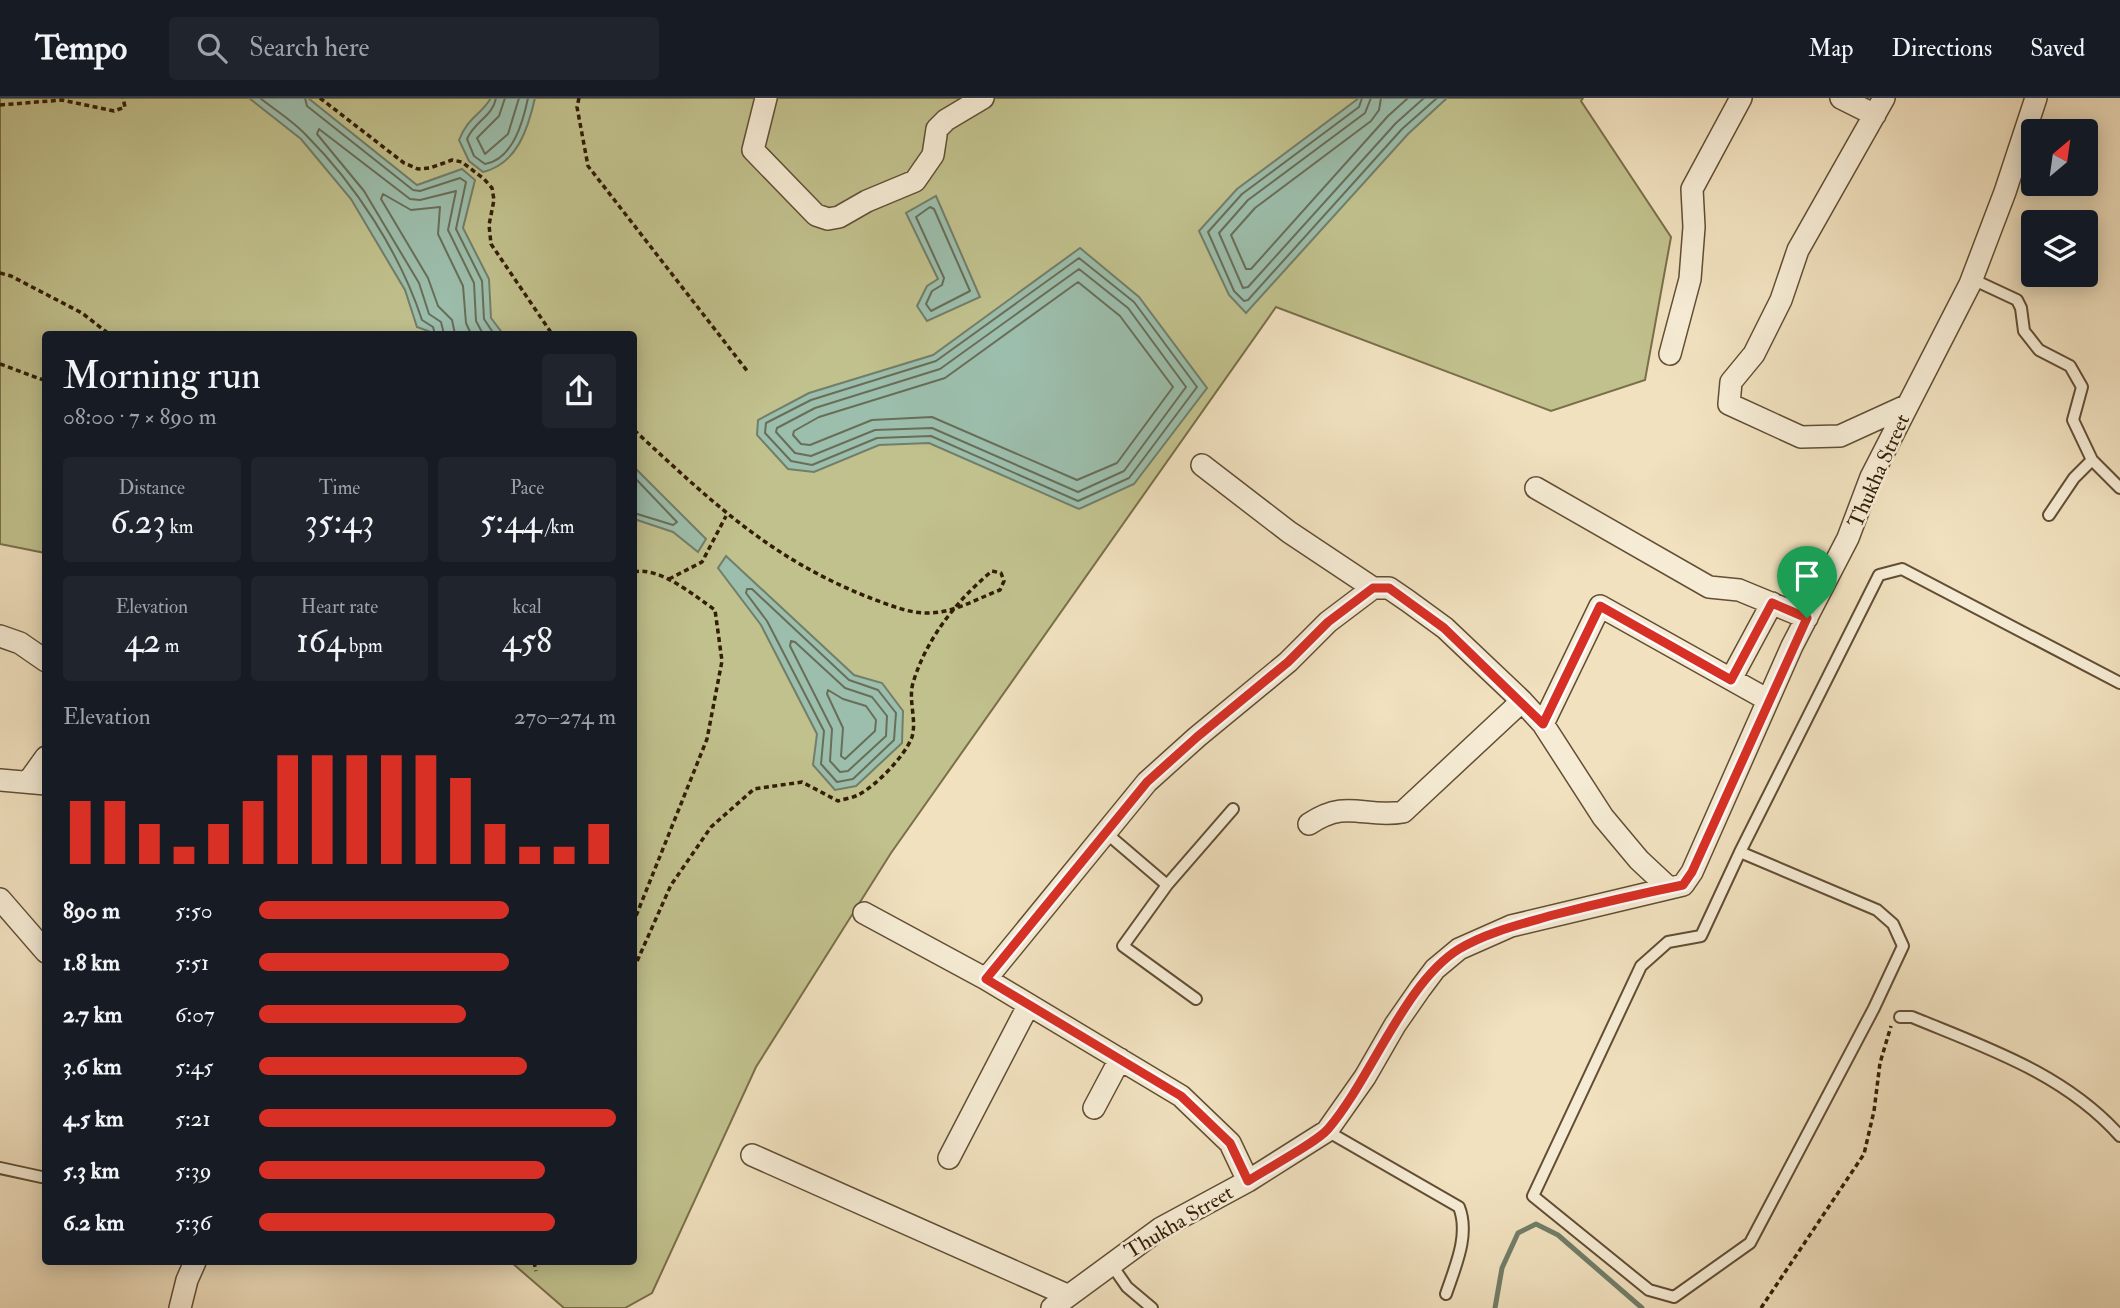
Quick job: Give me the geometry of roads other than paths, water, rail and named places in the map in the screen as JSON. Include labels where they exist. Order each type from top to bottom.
[{"type":"street","points":[[766,98],[753,149],[816,215],[828,219],[839,217],[867,201],[915,181],[933,155],[937,129],[946,120],[983,98]]},
{"type":"street","points":[[1670,354],[1690,279],[1694,227],[1692,190],[1741,98]]},
{"type":"street","points":[[1841,98],[1880,106],[1798,250],[1781,300],[1754,354],[1731,382],[1729,404],[1801,437],[1840,436],[1909,405]]},
{"type":"street","name":"Thukha Street","points":[[1060,1301],[1161,1228],[1248,1181],[1327,1131],[1365,1077],[1395,1025],[1420,989],[1435,969],[1459,949],[1511,926],[1683,885],[1692,872],[1768,700],[1848,538],[1871,477],[1972,279],[2005,192],[2036,98]]},
{"type":"street","points":[[1202,465],[1289,532],[1373,588],[1389,588],[1436,621],[1543,724],[1603,817],[1639,860],[1669,888]]},
{"type":"street","points":[[1536,488],[1709,587],[1739,590],[1807,618]]},
{"type":"street","points":[[986,979],[1147,782],[1288,662],[1328,622],[1373,588]]},
{"type":"street","points":[[1731,680],[1772,603]]},
{"type":"street","points":[[1543,724],[1600,606],[1768,700]]},
{"type":"street","points":[[0,636],[20,643],[42,658]]},
{"type":"street","points":[[1309,824],[1335,811],[1349,809],[1391,814],[1403,812],[1522,701]]},
{"type":"street","points":[[0,780],[37,783]]},
{"type":"street","points":[[0,900],[42,947]]},
{"type":"street","points":[[864,913],[986,979],[1181,1096],[1230,1143],[1248,1181]]},
{"type":"street","points":[[949,1158],[1028,1006]]},
{"type":"street","points":[[1094,1108],[1120,1059]]},
{"type":"street","points":[[752,1155],[1060,1301]]},
{"type":"street","points":[[180,1308],[194,1265]]},
{"type":"lane","points":[[1972,279],[2017,300],[2024,331],[2039,350],[2070,366],[2082,387],[2073,420],[2092,460],[2120,488]]},
{"type":"lane","points":[[2049,515],[2074,478],[2092,460]]},
{"type":"lane","points":[[1740,852],[1877,910],[1893,924],[1903,946],[1874,1008],[1750,1243],[1674,1297],[1649,1290],[1533,1196],[1641,966],[1668,942],[1701,936],[1740,852],[1879,575],[1902,569],[2120,683]]},
{"type":"lane","points":[[1196,999],[1123,946],[1167,885],[1233,809]]},
{"type":"lane","points":[[1105,832],[1167,885]]},
{"type":"lane","points":[[1900,1017],[1912,1017],[2013,1059],[2058,1082],[2097,1110],[2120,1136]]},
{"type":"lane","points":[[1327,1131],[1459,1207],[1464,1220],[1463,1233],[1446,1294]]},
{"type":"lane","points":[[0,1168],[42,1177]]},
{"type":"lane","points":[[1111,1264],[1127,1287],[1152,1308]]},
{"type":"water","points":[[249,98],[308,98],[417,185],[462,169],[475,180],[463,228],[489,279],[491,318],[501,331],[428,331],[417,327],[405,290],[351,199],[301,139]]},
{"type":"water","points":[[491,98],[535,98],[529,122],[513,153],[495,168],[483,172],[469,161],[459,140],[466,126]]},
{"type":"water","points":[[1359,98],[1447,98],[1408,134],[1246,313],[1229,295],[1199,231],[1237,189]]},
{"type":"water","points":[[936,196],[980,297],[927,321],[917,306],[927,286],[938,279],[906,213]]},
{"type":"water","points":[[1080,248],[1139,297],[1207,388],[1134,484],[1079,509],[929,443],[879,445],[814,472],[788,469],[757,435],[758,420],[809,393],[933,355]]},
{"type":"water","points":[[637,470],[706,539],[698,552],[673,532],[637,520]]},
{"type":"water","points":[[726,556],[854,675],[882,683],[903,711],[902,743],[856,786],[835,790],[813,765],[817,734],[761,625],[718,568]]},
{"type":"waterway","points":[[1495,1308],[1502,1268],[1518,1233],[1536,1224],[1558,1235],[1642,1308]]}]
